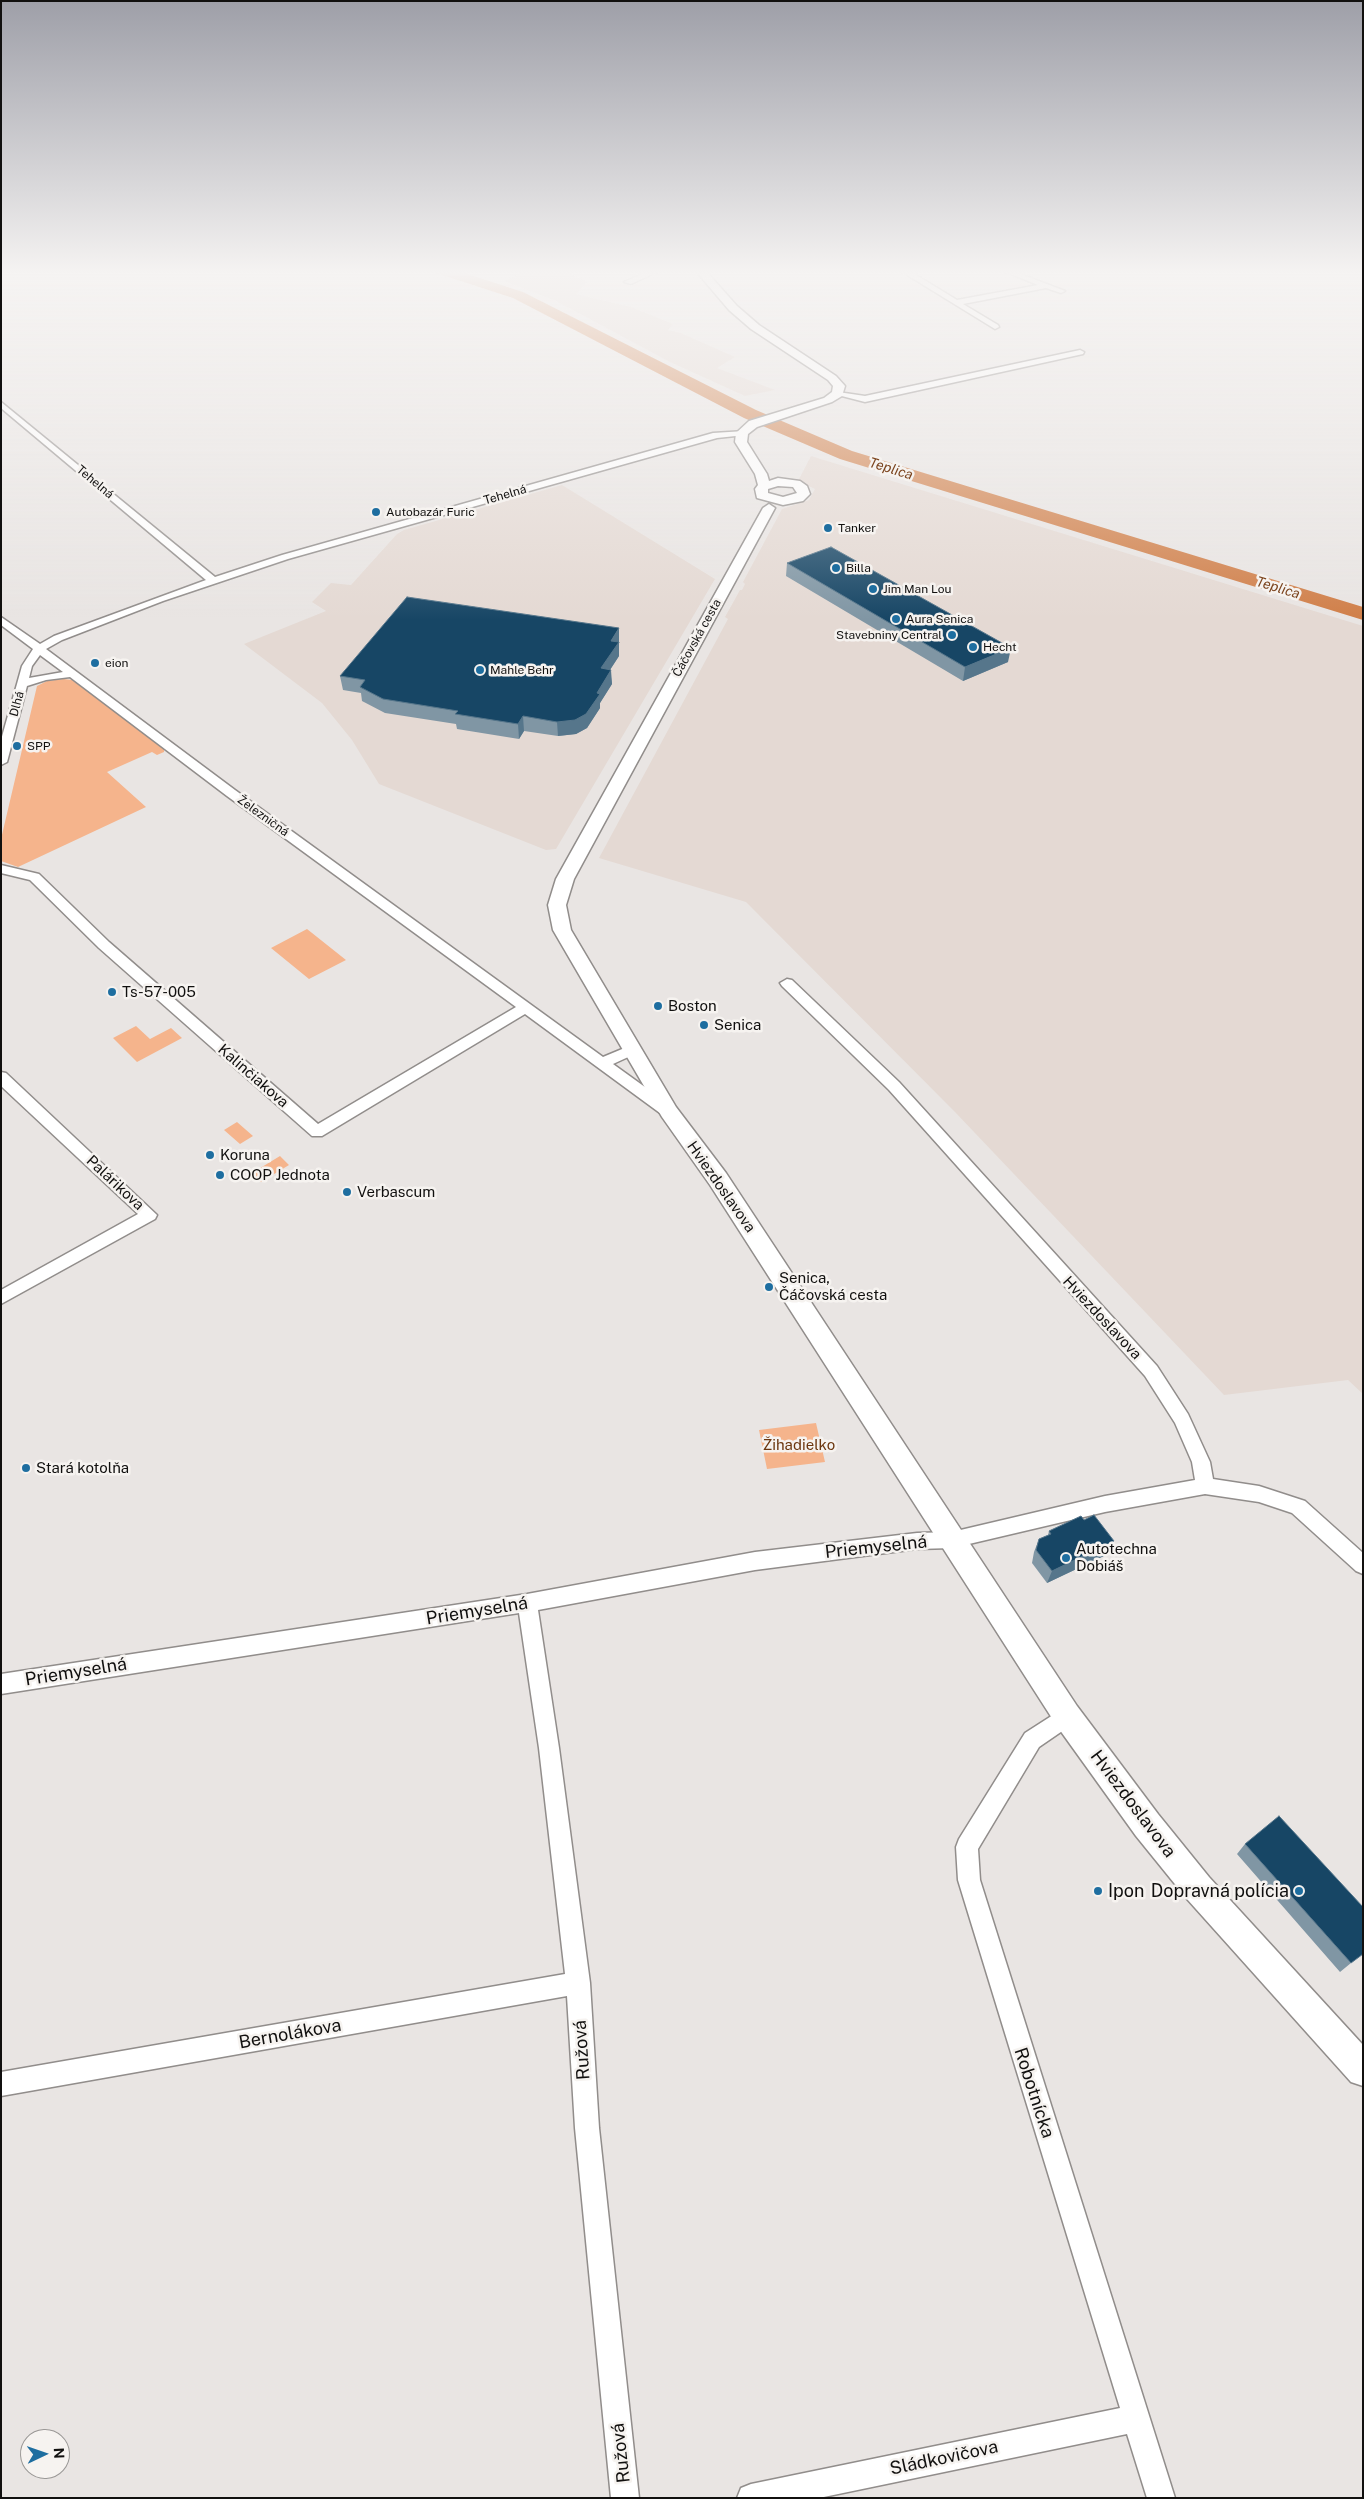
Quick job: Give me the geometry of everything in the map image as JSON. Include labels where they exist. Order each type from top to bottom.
[{"type":"main road","points":[[765,492],[778,482],[796,484],[804,492],[798,498],[783,501],[765,492],[744,448],[741,438],[742,433],[753,424],[821,404],[838,394],[839,387]]},
{"type":"main road","name":"Čáčovská cesta","points":[[626,766],[765,492]]},
{"type":"main road","name":"Hviezdoslavova","points":[[626,766],[568,872],[558,905],[559,918],[567,941],[669,1112],[718,1179],[1067,1716],[1147,1826],[1198,1888],[1363,2070]]},
{"type":"street","points":[[838,394],[865,399],[922,387]]},
{"type":"street","name":"Tehelná","points":[[1,404],[212,580]]},
{"type":"street","name":"Tehelná","points":[[40,649],[58,638],[212,580],[285,557],[716,435],[742,433]]},
{"type":"street","name":"Železničná","points":[[1,620],[71,674],[528,1008]]},
{"type":"street","name":"Dlhá","points":[[1,762],[27,666],[40,649]]},
{"type":"street","points":[[22,684],[45,677],[71,674]]},
{"type":"street","name":"Kalinčiakova","points":[[1,869],[34,877],[104,945],[317,1132],[528,1008]]},
{"type":"street","name":"Hviezdoslavova","points":[[787,983],[894,1086],[1038,1249],[1151,1370],[1182,1419],[1201,1462],[1206,1486]]},
{"type":"street","name":"Hviezdoslavova","points":[[528,1008],[600,1063],[669,1112]]},
{"type":"street","points":[[600,1063],[632,1050]]},
{"type":"street","name":"Palárikova","points":[[1,1077],[149,1215],[1,1298]]},
{"type":"street","points":[[952,1540],[1105,1504],[1206,1486],[1259,1494],[1298,1507],[1363,1565]]},
{"type":"street","name":"Priemyselná","points":[[1,1684],[528,1603],[755,1562],[917,1541],[952,1540]]},
{"type":"street","name":"Ružová","points":[[528,1603],[550,1748],[578,1983],[587,2128],[625,2498]]},
{"type":"street","name":"Robotnícka","points":[[1067,1716],[1032,1740],[967,1847],[969,1880],[1161,2498]]},
{"type":"street","name":"Bernolákova","points":[[1,2084],[578,1983]]},
{"type":"street","name":"Sládkovičova","points":[[751,2498],[1137,2418]]},
{"type":"shaded area","points":[[724,387],[766,387],[775,390],[745,396]]},
{"type":"shaded area","points":[[811,456],[1363,626],[1363,1394],[1348,1380],[1224,1395],[955,1112],[746,902],[599,858],[728,619],[725,617],[740,590],[742,590],[745,584],[743,582],[782,509],[809,500],[815,489],[798,481]]},
{"type":"shaded area","points":[[562,485],[715,579],[556,849],[546,850],[379,784],[352,740],[322,703],[244,644],[326,611],[312,602],[331,583],[351,585],[397,534],[404,530]]},
{"type":"green space","points":[[72,680],[159,743],[164,747],[164,752],[157,755],[152,752],[107,772],[146,807],[18,867],[1,861],[1,839],[37,686],[47,681]]},
{"type":"green space","points":[[307,929],[346,960],[309,979],[271,948]]},
{"type":"green space","points":[[136,1026],[150,1039],[171,1028],[182,1038],[137,1062],[113,1038]]},
{"type":"green space","points":[[237,1122],[253,1136],[240,1144],[224,1130]]},
{"type":"green space","points":[[280,1156],[289,1165],[261,1182],[252,1173]]},
{"type":"green space","name":"Žihadielko","points":[[816,1423],[825,1462],[767,1469],[759,1430]]},
{"type":"building","name":"Aura Senica","points":[[831,547],[1011,648],[965,667],[787,563]]},
{"type":"building","name":"Mahle Behr","points":[[407,597],[619,628],[611,641],[619,642],[601,668],[611,670],[597,693],[600,694],[586,714],[575,720],[557,722],[523,716],[518,724],[455,714],[458,711],[383,699],[360,687],[365,680],[340,676]]},
{"type":"building","name":"Autotechna Dobiáš","points":[[1094,1515],[1114,1541],[1052,1571],[1036,1550],[1039,1539],[1051,1534],[1049,1531],[1081,1516],[1084,1520]]},
{"type":"building","name":"Dopravná polícia","points":[[1279,1816],[1363,1907],[1363,1954],[1351,1963],[1245,1844]]},
{"type":"waterway","name":"Teplica","points":[[697,387],[750,414],[846,455],[1363,614]]},
{"type":"place","name":"Autobazár Furic","points":[[376,512]]},
{"type":"place","name":"Tanker","points":[[828,528]]},
{"type":"place","name":"Billa","points":[[836,568]]},
{"type":"place","name":"Jim Man Lou","points":[[873,589]]},
{"type":"place","name":"Aura Senica","points":[[896,619]]},
{"type":"place","name":"Stavebniny Central","points":[[952,635]]},
{"type":"place","name":"Hecht","points":[[973,647]]},
{"type":"place","name":"eion","points":[[95,663]]},
{"type":"place","name":"Mahle Behr","points":[[480,670]]},
{"type":"place","name":"SPP","points":[[17,746]]},
{"type":"place","name":"Ts-57-005","points":[[112,992]]},
{"type":"place","name":"Boston","points":[[658,1006]]},
{"type":"place","name":"Senica","points":[[704,1025]]},
{"type":"place","name":"Koruna","points":[[210,1155]]},
{"type":"place","name":"COOP Jednota","points":[[220,1175]]},
{"type":"place","name":"Verbascum","points":[[347,1192]]},
{"type":"place","name":"Senica, Čáčovská cesta","points":[[769,1287]]},
{"type":"place","name":"Stará kotolňa","points":[[26,1468]]},
{"type":"place","name":"Autotechna Dobiáš","points":[[1066,1558]]},
{"type":"place","name":"Ipon","points":[[1098,1891]]},
{"type":"place","name":"Dopravná polícia","points":[[1299,1891]]}]
